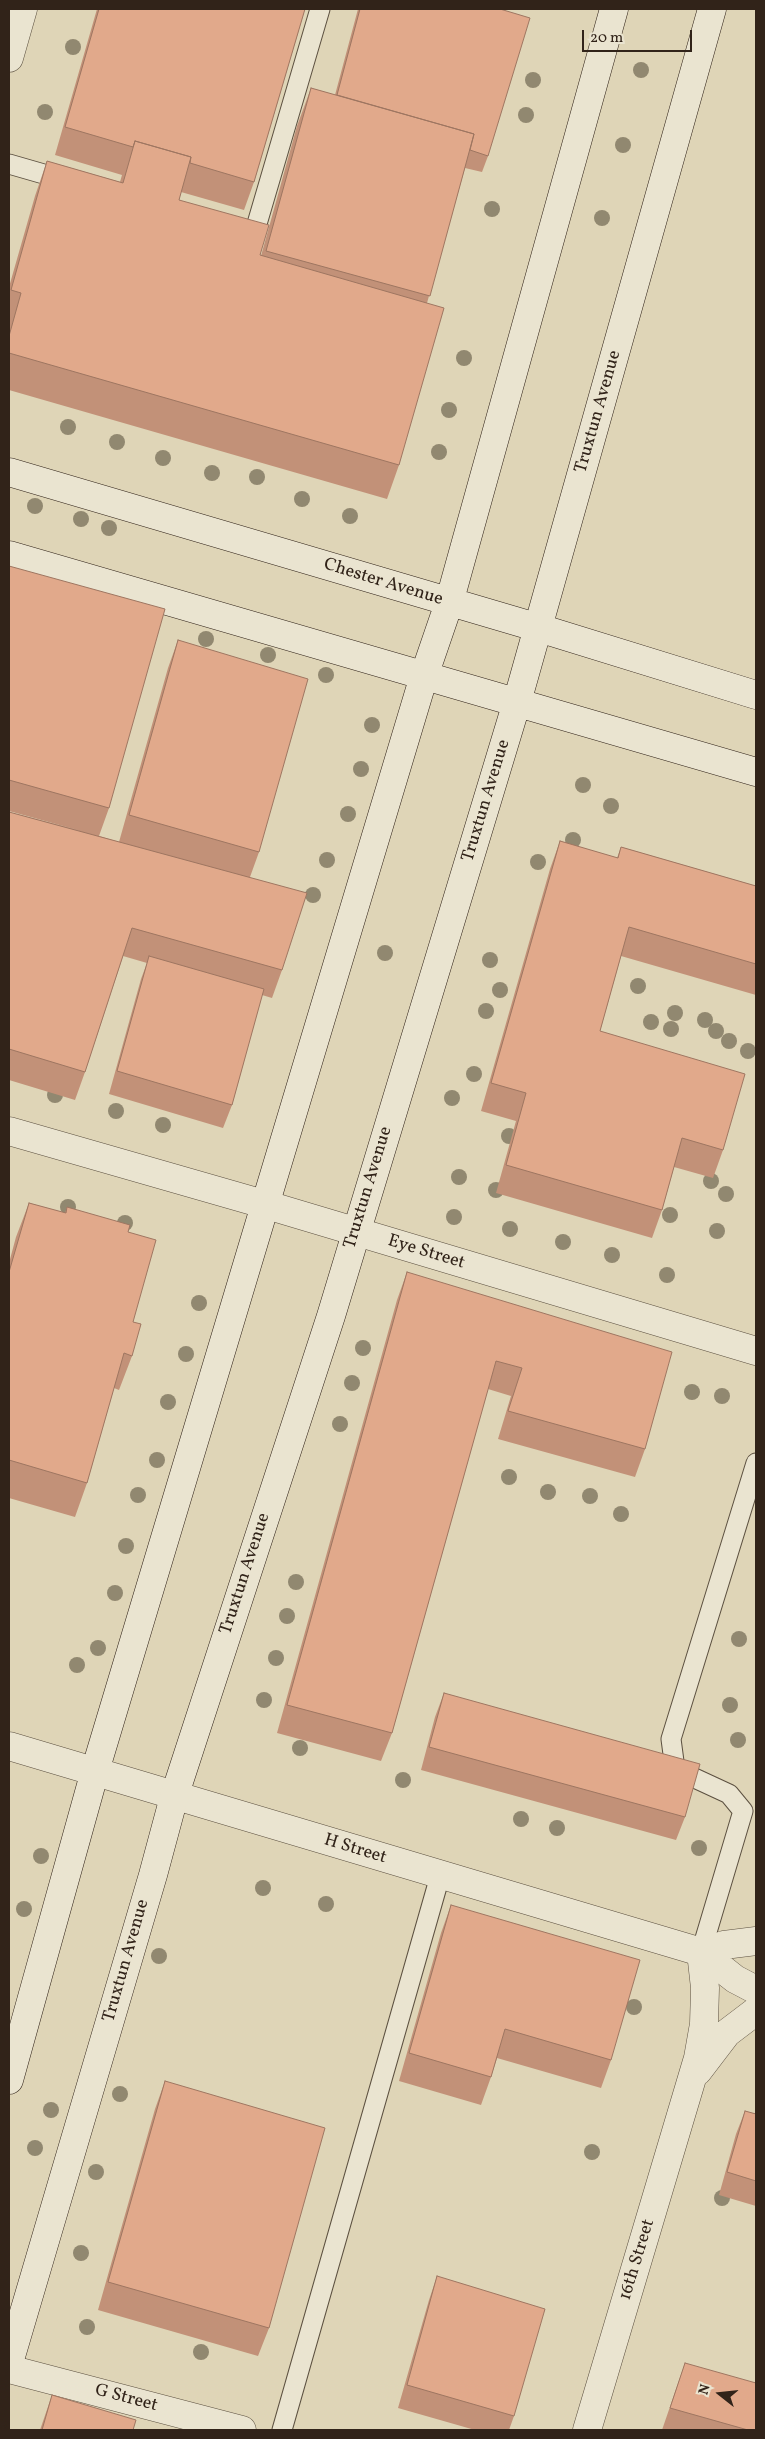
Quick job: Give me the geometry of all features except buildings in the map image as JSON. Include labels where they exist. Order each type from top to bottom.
[{"type":"main road","points":[[9,58],[23,9]]},
{"type":"main road","points":[[9,2080],[96,1771],[424,676],[449,603],[614,9]]},
{"type":"main road","name":"Truxtun Avenue","points":[[9,2362],[150,1885],[174,1796],[331,1316],[517,702],[712,9]]},
{"type":"main road","name":"Chester Avenue","points":[[9,472],[538,628],[756,695]]},
{"type":"main road","points":[[9,555],[756,772]]},
{"type":"main road","name":"Eye Street","points":[[9,1131],[267,1205],[756,1351]]},
{"type":"main road","name":"H Street","points":[[9,1746],[440,1876],[701,1952],[735,1979],[756,1990]]},
{"type":"main road","points":[[701,1952],[724,1945],[756,1941]]},
{"type":"main road","name":"16th Street","points":[[587,2430],[698,2058],[704,2024],[705,1988],[701,1952]]},
{"type":"main road","name":"16th Street","points":[[689,2090],[698,2070],[712,2050],[727,2033],[756,2011]]},
{"type":"main road","name":"G Street","points":[[9,2369],[242,2430]]},
{"type":"lane","points":[[227,226],[254,234],[320,9]]},
{"type":"lane","points":[[9,164],[89,187]]},
{"type":"lane","points":[[701,1952],[743,1811],[729,1794],[675,1769],[671,1739],[756,1463]]},
{"type":"lane","points":[[282,2430],[440,1876]]}]
